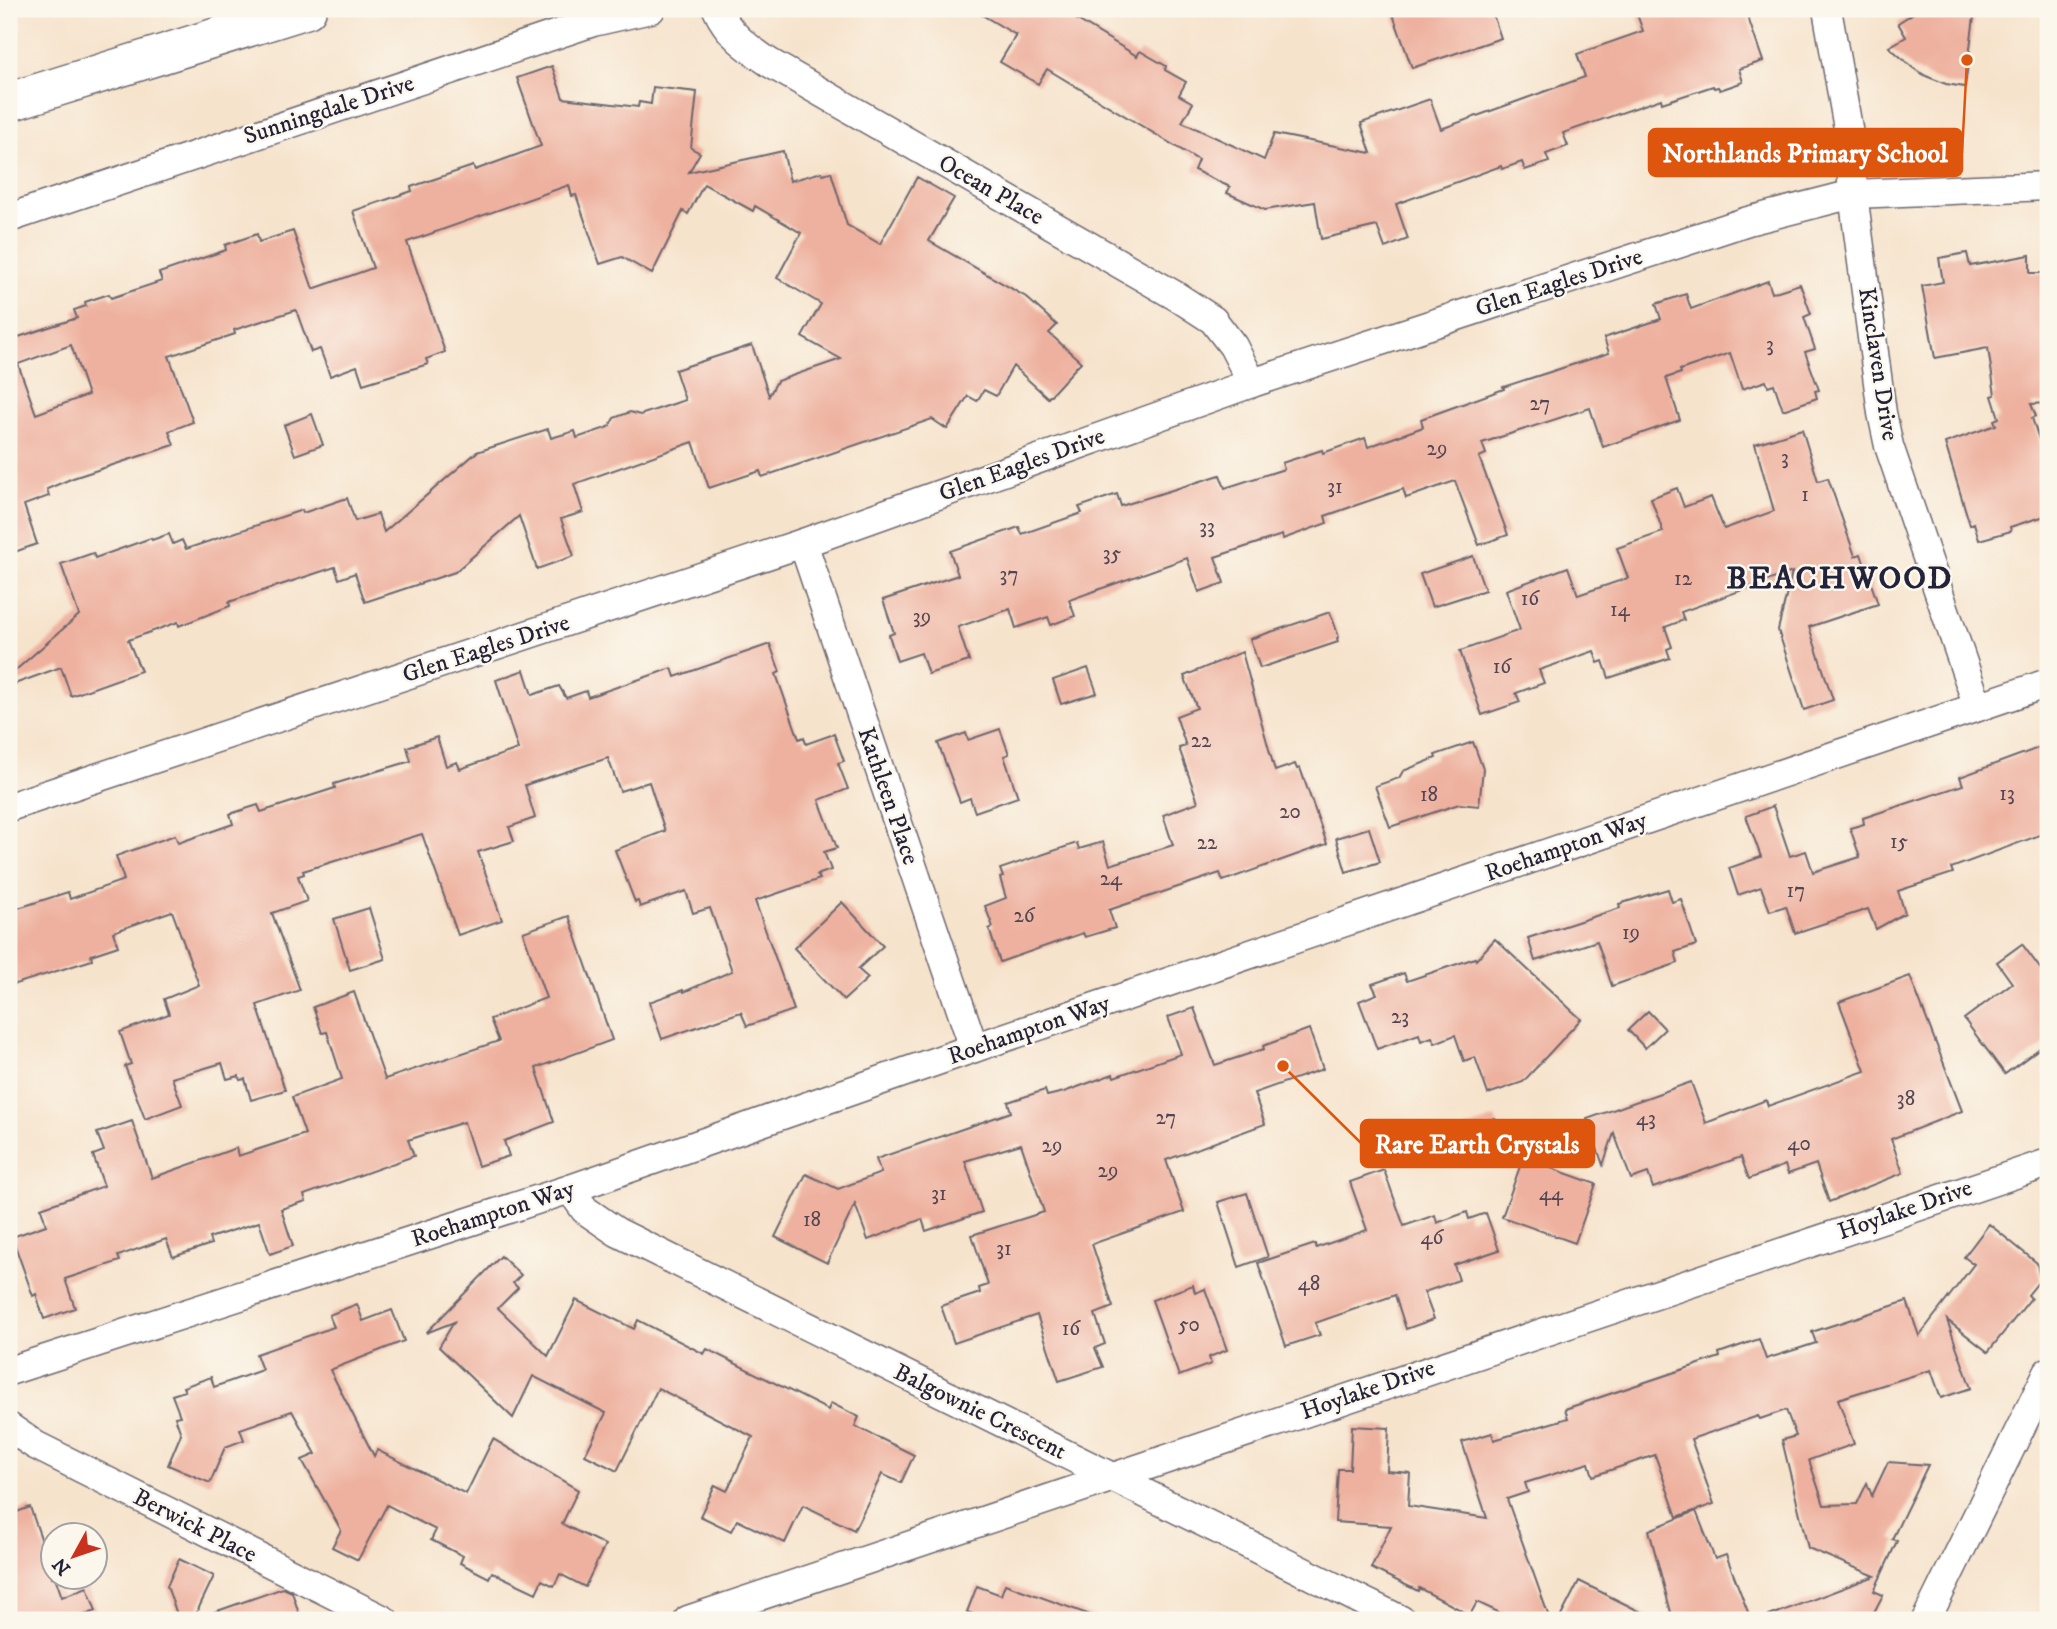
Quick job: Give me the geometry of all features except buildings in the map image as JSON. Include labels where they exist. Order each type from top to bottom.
[{"type":"highway","points":[[9,102],[307,9]]},
{"type":"street","name":"Sunningdale Drive","points":[[9,218],[593,22],[651,9]]},
{"type":"street","name":"Ocean Place","points":[[717,9],[722,21],[742,44],[769,64],[1176,296],[1213,320],[1233,346],[1252,383]]},
{"type":"street","name":"Kinclaven Drive","points":[[1827,9],[1848,128],[1853,194],[1882,414],[1889,446],[1978,707]]},
{"type":"street","name":"Glen Eagles Drive","points":[[9,807],[803,543],[1252,383],[1748,222],[1853,194],[2048,187]]},
{"type":"street","name":"Kathleen Place","points":[[803,543],[974,1048]]},
{"type":"street","name":"Roehampton Way","points":[[9,1371],[570,1189],[974,1048],[2048,683]]},
{"type":"street","name":"Hoylake Drive","points":[[688,1620],[2048,1163]]},
{"type":"street","name":"Balgownie Crescent","points":[[570,1189],[585,1210],[617,1232],[1401,1620]]},
{"type":"street","points":[[1926,1620],[2048,1372]]},
{"type":"street","name":"Berwick Place","points":[[9,1427],[34,1445],[384,1620]]},
{"type":"place","name":"Northlands Primary School","points":[[1967,60]]},
{"type":"place","name":"Rare Earth Crystals","points":[[1283,1066]]},
{"type":"district","name":"BEACHWOOD","points":[[1840,579]]}]
